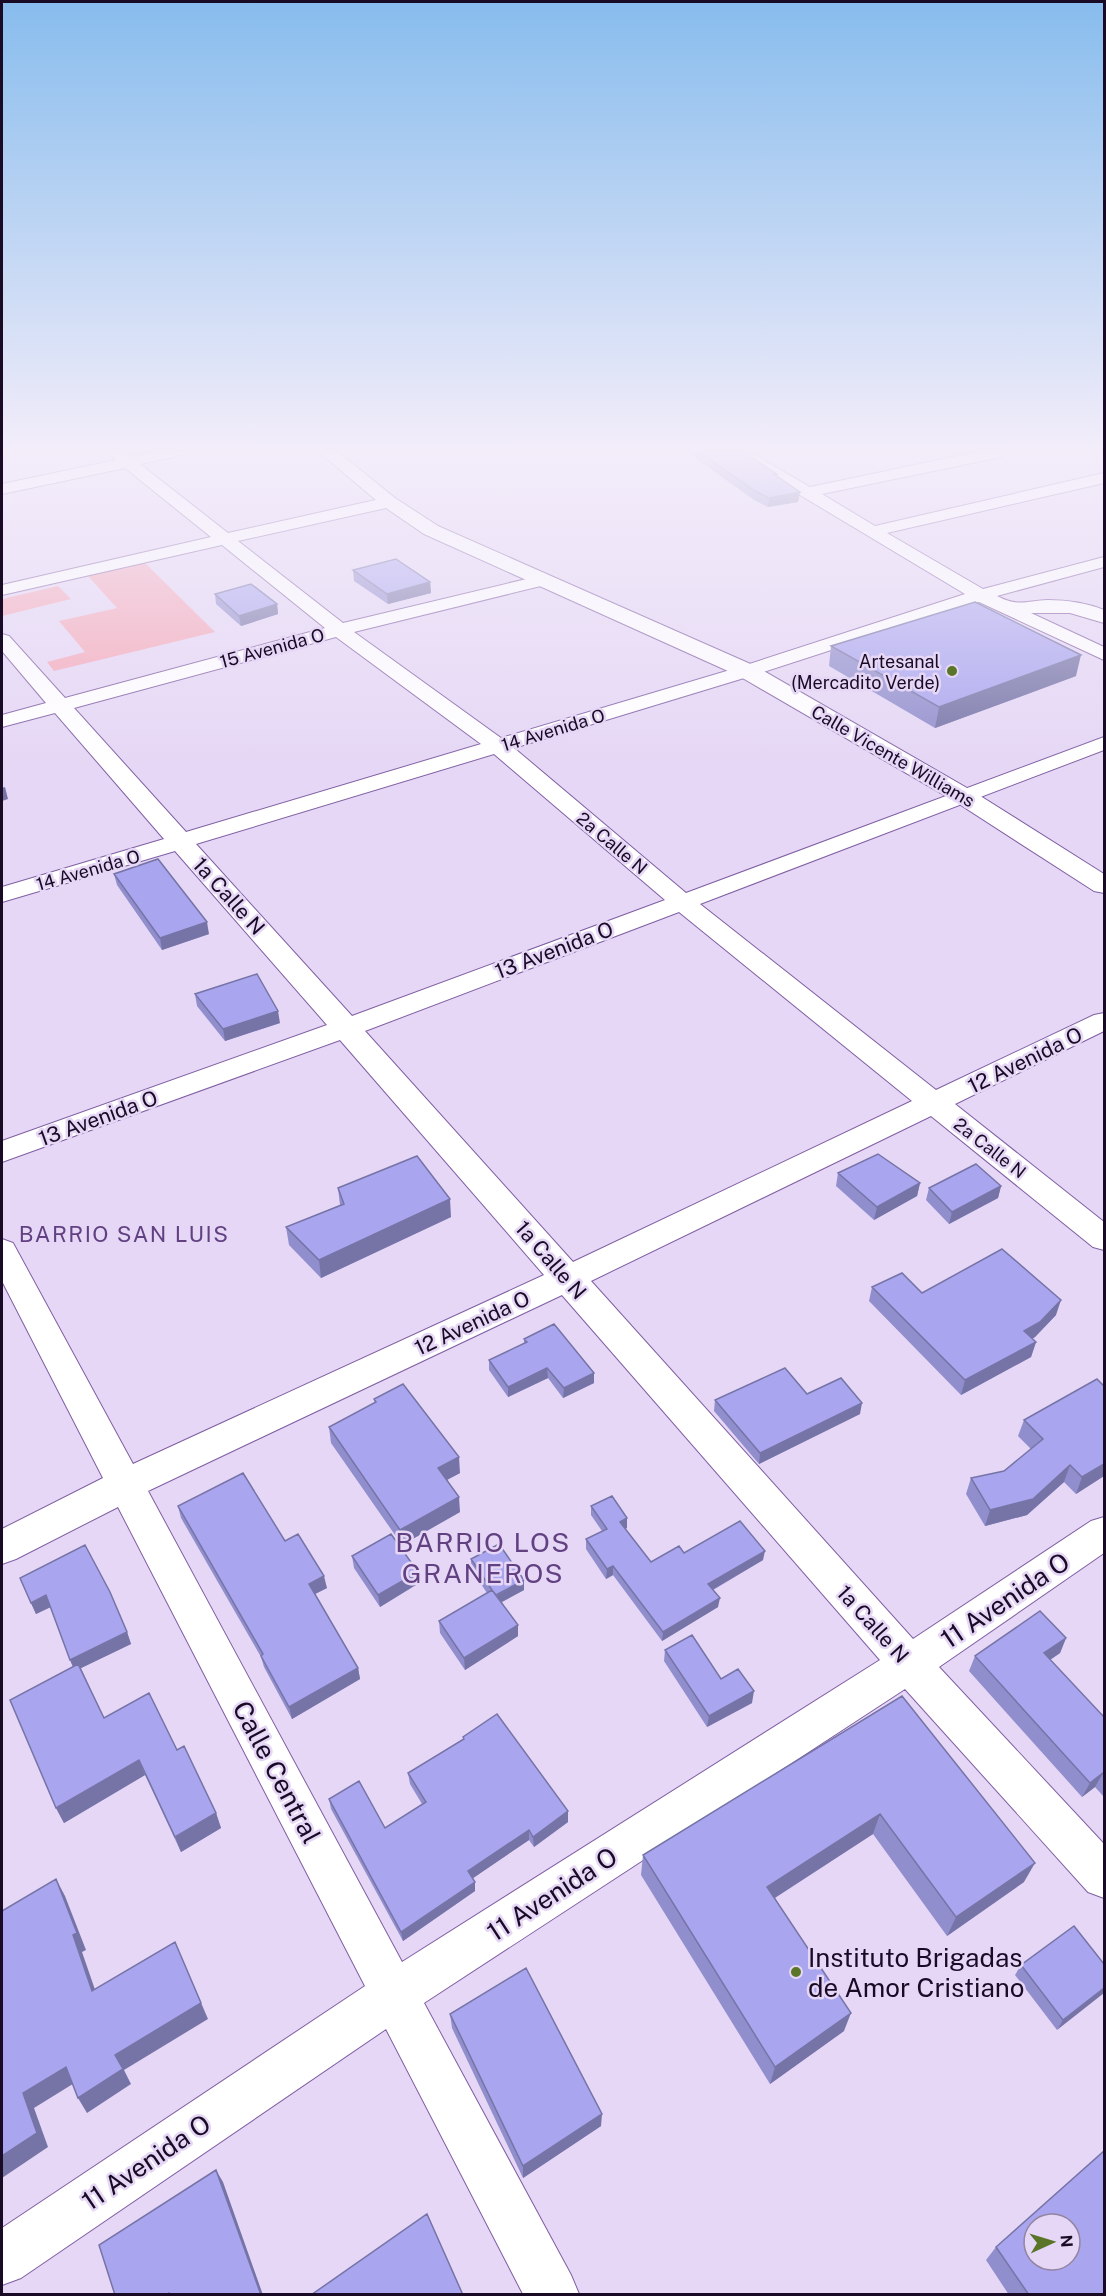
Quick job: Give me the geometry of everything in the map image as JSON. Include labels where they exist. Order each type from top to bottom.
[{"type":"main road","name":"Calle Vicente Williams","points":[[496,559],[747,671],[965,797],[1104,885]]},
{"type":"street","points":[[2,590],[141,559]]},
{"type":"street","name":"2a Calle N","points":[[252,559],[339,630],[498,746],[682,902],[1104,1239]]},
{"type":"street","points":[[918,559],[981,596],[1104,654]]},
{"type":"street","name":"14 Avenida O","points":[[2,895],[747,671],[981,596],[1104,562]]},
{"type":"street","name":"15 Avenida O","points":[[2,720],[339,630],[543,580]]},
{"type":"street","points":[[1012,610],[1039,605],[1069,606],[1104,617]]},
{"type":"street","name":"1a Calle N","points":[[2,639],[909,1664],[1104,1876]]},
{"type":"street","name":"13 Avenida O","points":[[2,1152],[346,1028],[965,797],[1104,742]]},
{"type":"street","name":"12 Avenida O","points":[[2,1547],[125,1485],[568,1278],[1104,1021]]},
{"type":"street","name":"Calle Central","points":[[2,1251],[552,2295]]},
{"type":"street","name":"11 Avenida O","points":[[2,2259],[394,1995],[909,1664],[1104,1533]]},
{"type":"shaded area","points":[[145,563],[215,632],[54,671],[47,662],[85,652],[59,621],[117,608],[88,576]]},
{"type":"shaded area","points":[[58,586],[71,599],[2,616],[2,599]]},
{"type":"building","points":[[396,559],[430,582],[387,594],[353,570]]},
{"type":"building","points":[[251,584],[277,604],[239,616],[215,594]]},
{"type":"building","name":"Artesanal (Mercadito Verde)","points":[[975,602],[1081,655],[939,707],[831,646]]},
{"type":"building","points":[[158,859],[207,922],[160,938],[114,874]]},
{"type":"building","points":[[257,974],[278,1011],[223,1029],[195,994]]},
{"type":"building","points":[[878,1154],[920,1183],[877,1207],[838,1173]]},
{"type":"building","points":[[417,1156],[450,1199],[319,1260],[286,1227],[344,1204],[338,1188]]},
{"type":"building","points":[[976,1164],[1001,1186],[952,1212],[929,1188]]},
{"type":"building","points":[[1002,1249],[1061,1300],[1040,1322],[1024,1331],[1036,1342],[965,1380],[872,1287],[902,1273],[922,1293]]},
{"type":"building","points":[[554,1324],[594,1373],[564,1388],[547,1368],[508,1387],[489,1360],[527,1342],[524,1339]]},
{"type":"building","points":[[785,1368],[807,1394],[841,1378],[862,1403],[760,1453],[715,1400]]},
{"type":"building","points":[[1097,1379],[1104,1386],[1104,1464],[1082,1477],[1070,1465],[1033,1499],[990,1510],[971,1478],[1004,1471],[1043,1439],[1024,1420]]},
{"type":"building","points":[[403,1384],[459,1457],[438,1468],[459,1497],[400,1530],[329,1427],[376,1402],[374,1399]]},
{"type":"building","points":[[243,1473],[285,1541],[298,1534],[324,1576],[309,1584],[358,1668],[289,1707],[261,1656],[263,1654],[178,1506]]},
{"type":"building","points":[[612,1496],[627,1518],[620,1522],[651,1562],[679,1546],[684,1553],[740,1521],[765,1551],[708,1584],[720,1598],[663,1632],[613,1566],[607,1569],[586,1539],[607,1529],[591,1506]]},
{"type":"building","points":[[391,1534],[418,1572],[378,1595],[352,1556]]},
{"type":"building","points":[[499,1544],[524,1580],[496,1595],[471,1559]]},
{"type":"building","points":[[85,1545],[110,1592],[127,1632],[70,1660],[46,1595],[31,1603],[20,1578]]},
{"type":"building","points":[[492,1590],[518,1625],[464,1658],[439,1621]]},
{"type":"building","points":[[1040,1611],[1066,1638],[1044,1653],[1104,1717],[1104,1775],[1103,1773],[1090,1783],[975,1656]]},
{"type":"building","points":[[692,1635],[721,1679],[738,1669],[754,1691],[709,1716],[665,1650]]},
{"type":"building","points":[[78,1664],[104,1718],[149,1693],[177,1750],[184,1746],[216,1813],[175,1837],[139,1760],[56,1808],[10,1700]]},
{"type":"building","points":[[902,1696],[1035,1863],[956,1917],[880,1814],[767,1887],[851,2013],[775,2067],[643,1855]]},
{"type":"building","points":[[497,1714],[568,1811],[533,1837],[529,1830],[468,1871],[475,1882],[401,1932],[329,1799],[359,1781],[385,1828],[426,1802],[408,1773],[464,1739],[463,1737]]},
{"type":"building","points":[[56,1879],[77,1933],[73,1935],[92,1991],[175,1942],[201,2003],[115,2055],[123,2069],[78,2098],[66,2067],[23,2093],[37,2133],[2,2156],[2,1911]]},
{"type":"building","points":[[1074,1926],[1104,1964],[1104,1988],[1063,2020],[1021,1965]]},
{"type":"building","points":[[526,1968],[602,2114],[523,2166],[450,2014]]},
{"type":"building","points":[[1104,2151],[1104,2295],[1029,2295],[996,2247],[1022,2224],[1022,2272],[1082,2272],[1082,2212],[1035,2212]]},
{"type":"building","points":[[216,2170],[261,2295],[170,2295],[169,2293],[167,2295],[115,2295],[99,2245]]},
{"type":"building","points":[[427,2214],[463,2295],[311,2295]]},
{"type":"place","name":"Artesanal (Mercadito Verde)","points":[[952,671]]},
{"type":"place","name":"Instituto Brigadas de Amor Cristiano","points":[[796,1972]]},
{"type":"district","name":"BARRIO SAN LUIS","points":[[124,1234]]},
{"type":"district","name":"BARRIO LOS GRANEROS","points":[[483,1558]]}]
